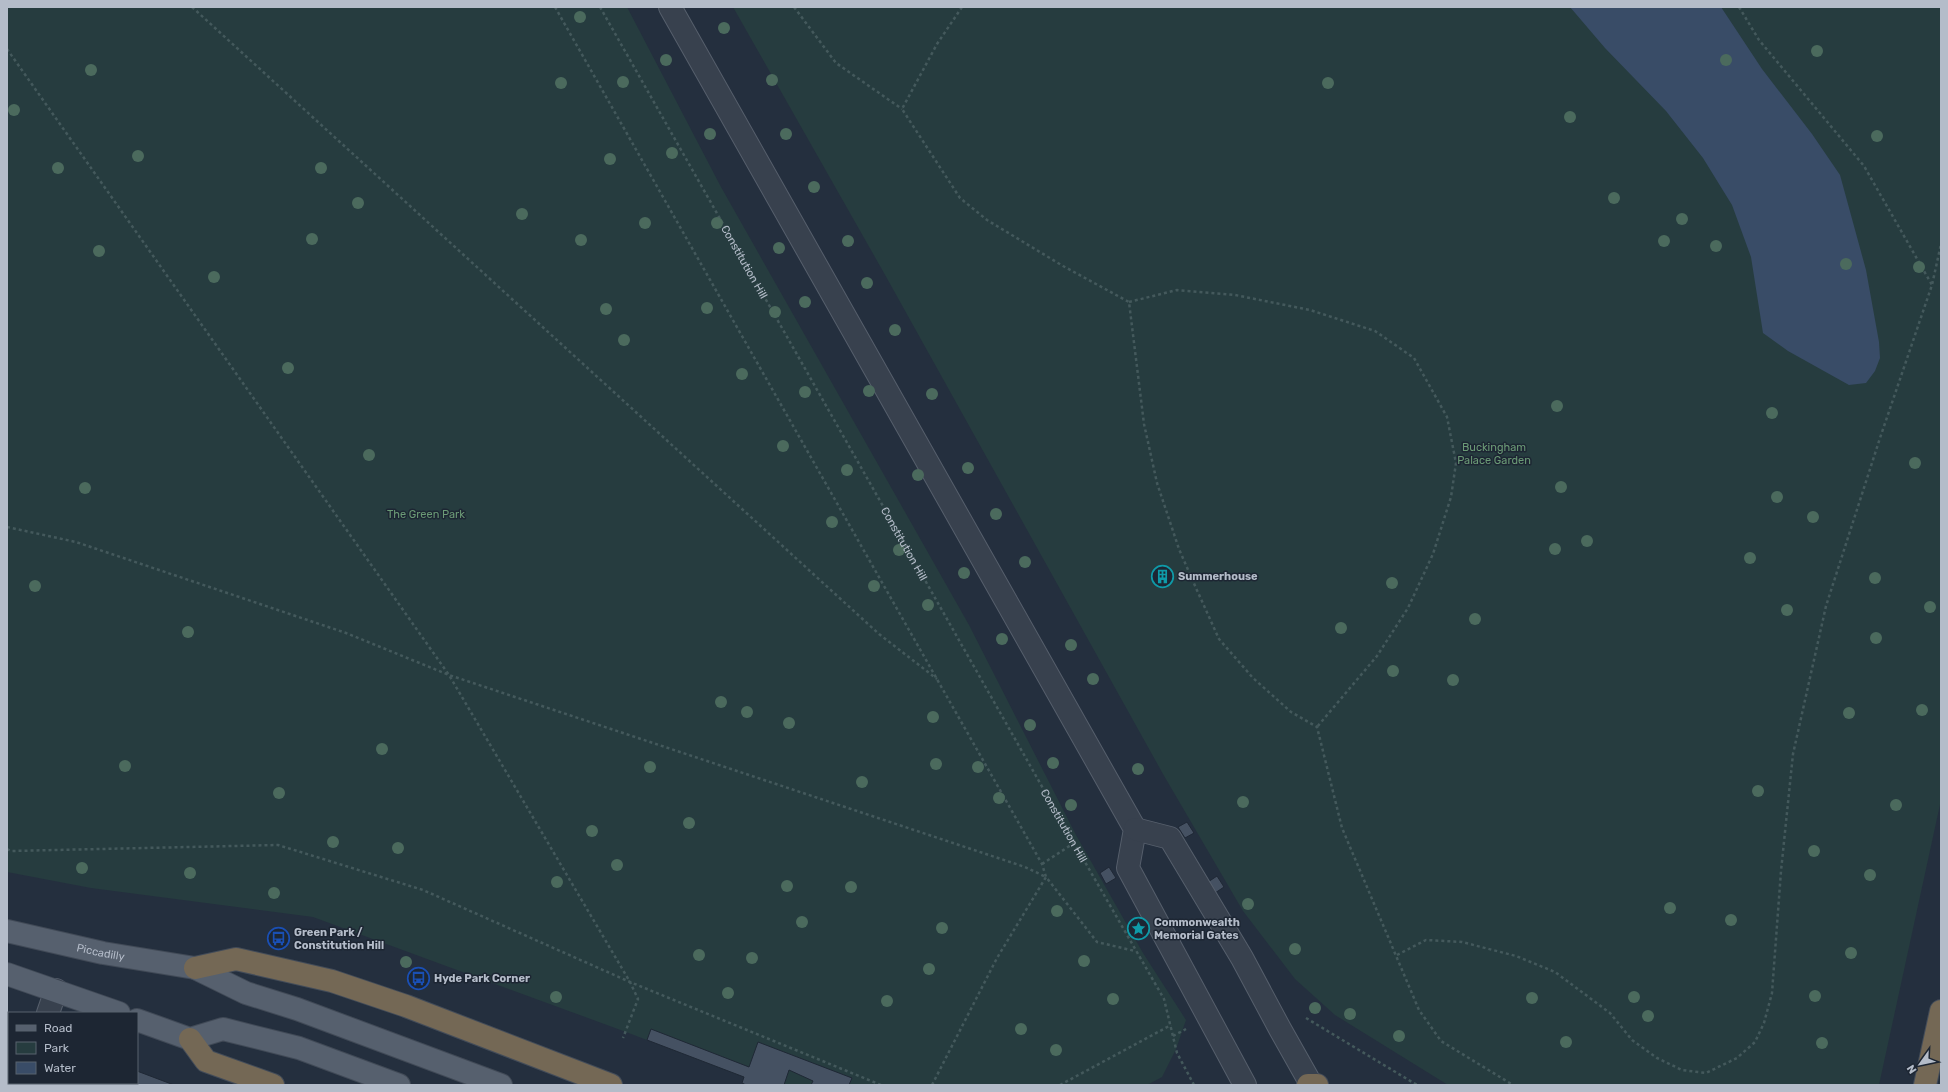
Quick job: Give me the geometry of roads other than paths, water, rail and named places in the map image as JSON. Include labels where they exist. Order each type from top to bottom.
[{"type":"highway","points":[[195,968],[236,958],[332,981],[406,1006],[611,1085]]},
{"type":"highway","points":[[1925,1085],[1941,1011]]},
{"type":"highway","points":[[190,1039],[206,1061],[273,1085]]},
{"type":"main road","name":"Piccadilly","points":[[7,931],[103,953],[195,968],[246,993],[297,1009],[501,1085]]},
{"type":"main road","points":[[7,974],[116,1012]]},
{"type":"main road","points":[[138,1020],[190,1039],[223,1029],[299,1048],[400,1085]]},
{"type":"street","points":[[670,7],[1135,829],[1128,868],[1245,1085]]},
{"type":"street","points":[[1135,829],[1170,838],[1242,958],[1312,1085]]},
{"type":"street","points":[[48,1012],[56,990]]},
{"type":"water","points":[[1570,7],[1721,7],[1762,69],[1812,134],[1840,175],[1866,270],[1879,342],[1880,358],[1875,371],[1866,383],[1849,385],[1788,351],[1763,333],[1751,257],[1732,205],[1703,158],[1666,111],[1605,48]]},
{"type":"place","name":"Summerhouse","points":[[1162,576]]},
{"type":"place","name":"Commonwealth Memorial Gates","points":[[1139,928]]},
{"type":"place","name":"Green Park / Constitution Hill","points":[[278,938]]},
{"type":"place","name":"Hyde Park Corner","points":[[419,978]]},
{"type":"park label","name":"Buckingham Palace Garden","points":[[1494,453]]},
{"type":"park label","name":"The Green Park","points":[[426,514]]}]
